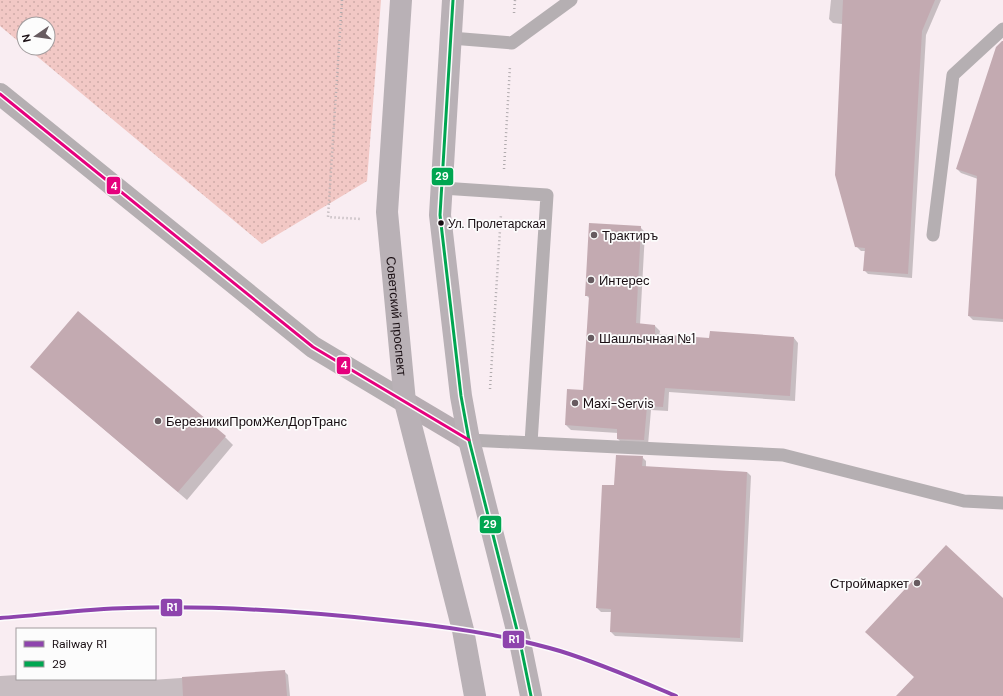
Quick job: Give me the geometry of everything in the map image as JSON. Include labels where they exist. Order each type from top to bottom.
[{"type":"main road","name":"Советский проспект","points":[[401,0],[387,212],[405,402],[463,630],[475,696]]},
{"type":"main road","points":[[453,0],[440,215],[461,396],[469,440],[520,642],[531,696]]},
{"type":"main road","points":[[405,402],[469,440]]},
{"type":"street","points":[[0,94],[313,347],[405,402]]},
{"type":"lane","points":[[451,38],[512,42],[572,0]]},
{"type":"lane","points":[[933,234],[953,75],[1003,29]]},
{"type":"lane","points":[[442,188],[548,195],[531,443]]},
{"type":"lane","points":[[469,440],[783,455],[964,501],[1003,503]]},
{"type":"path","points":[[328,217],[342,0]]},
{"type":"path","points":[[489,393],[515,0]]},
{"type":"shaded area","points":[[0,0],[381,0],[367,181],[262,244],[37,56],[56,56],[56,16],[16,16],[16,39],[0,26]]},
{"type":"building","points":[[843,0],[935,0],[922,31],[908,274],[863,271],[865,248],[855,247],[835,175]]},
{"type":"building","points":[[1002,41],[1003,319],[968,316],[977,176],[956,169],[996,47]]},
{"type":"building","points":[[589,223],[641,226],[636,323],[655,325],[655,334],[709,338],[710,331],[794,337],[790,396],[665,388],[663,407],[647,406],[644,440],[617,439],[617,429],[565,425],[567,389],[583,390],[589,296],[585,296]]},
{"type":"building","points":[[78,311],[226,436],[178,492],[30,367]]},
{"type":"building","points":[[616,455],[643,456],[642,466],[747,472],[740,638],[610,632],[611,609],[596,608],[602,485],[614,485]]},
{"type":"building","points":[[946,545],[1003,598],[1003,696],[896,696],[914,677],[865,632]]},
{"type":"building","points":[[285,670],[287,696],[183,696],[182,677]]},
{"type":"rail line","name":"R1","points":[[0,618],[112,609],[192,607],[287,611],[405,622],[494,635],[560,651],[618,672],[676,696]]},
{"type":"transit line","name":"29","points":[[453,0],[440,215],[461,396],[469,440],[520,642],[531,696]]},
{"type":"transit line","name":"4","points":[[0,94],[313,347],[469,440]]},
{"type":"place","name":"Ул. Пролетарская","points":[[441,223]]},
{"type":"place","name":"Трактиръ","points":[[594,235]]},
{"type":"place","name":"Интерес","points":[[591,280]]},
{"type":"place","name":"Шашлычная №1","points":[[591,338]]},
{"type":"place","name":"Maxi-Servis","points":[[575,403]]},
{"type":"place","name":"БерезникиПромЖелДорТранс","points":[[158,421]]},
{"type":"place","name":"Строймаркет","points":[[917,583]]}]
